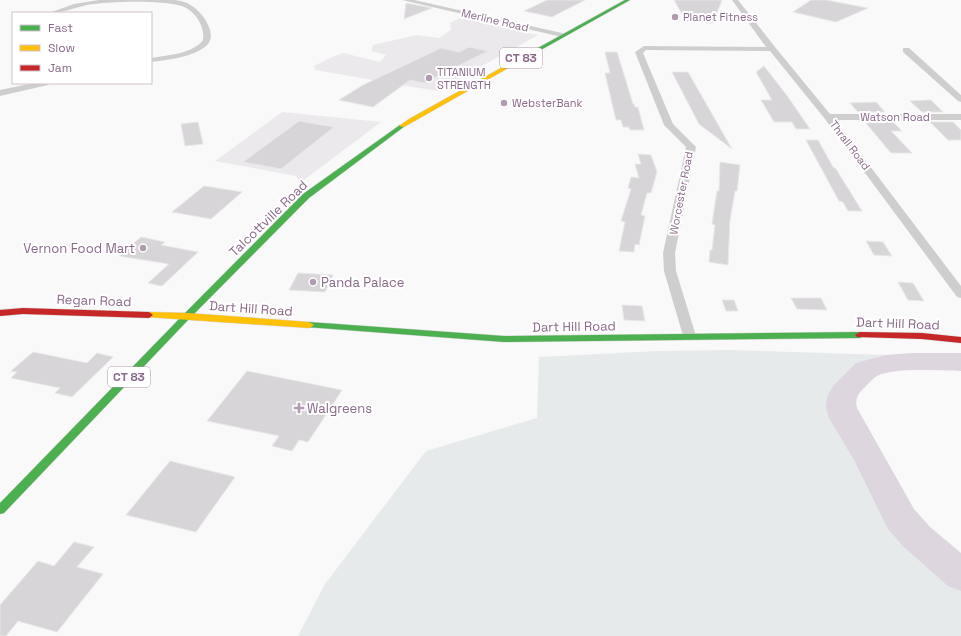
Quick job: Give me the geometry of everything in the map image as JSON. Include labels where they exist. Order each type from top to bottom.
[{"type":"main road","name":"Talcottville Road","points":[[0,510],[187,316],[310,193],[411,120],[562,35],[628,0]]},
{"type":"main road","name":"Regan Road","points":[[0,313],[23,311],[187,316]]},
{"type":"main road","name":"Dart Hill Road","points":[[187,316],[504,340],[808,334],[923,336],[961,340]]},
{"type":"street","points":[[54,12],[62,8],[96,2],[154,0],[181,3],[190,7],[196,12],[208,33],[208,38],[204,44],[178,55],[152,60]]},
{"type":"street","name":"Merline Road","points":[[405,0],[562,35]]},
{"type":"street","name":"Thrall Road","points":[[735,0],[772,49],[828,117],[961,294]]},
{"type":"street","name":"Worcester Road","points":[[689,336],[670,271],[669,253],[691,147],[670,126],[639,52],[644,48],[772,49]]},
{"type":"street","points":[[906,50],[961,99]]},
{"type":"street","points":[[0,93],[40,84]]},
{"type":"street","name":"Watson Road","points":[[828,117],[961,116]]},
{"type":"shaded area","points":[[460,18],[538,35],[437,91],[315,70],[314,66],[343,53],[380,62],[386,55],[371,51],[373,45],[417,35],[439,38],[451,30],[450,23]]},
{"type":"shaded area","points":[[282,112],[381,122],[304,180],[298,179],[296,176],[215,161]]},
{"type":"shaded area","points":[[730,350],[961,359],[961,362],[912,362],[875,366],[866,370],[846,389],[841,400],[841,408],[845,418],[870,459],[901,519],[917,537],[961,575],[961,636],[298,636],[325,584],[426,451],[537,418],[539,357],[658,351]]},
{"type":"building","points":[[547,0],[585,0],[552,17],[524,11]]},
{"type":"building","points":[[674,0],[722,0],[713,23],[686,21]]},
{"type":"building","points":[[811,0],[826,0],[868,8],[836,22],[793,12]]},
{"type":"building","points":[[406,3],[432,8],[404,19]]},
{"type":"building","points":[[469,47],[488,51],[424,83],[410,80],[373,107],[339,100],[363,85],[441,48],[459,52]]},
{"type":"building","points":[[605,52],[617,52],[633,104],[635,107],[638,107],[644,130],[630,130],[629,127],[623,127],[621,120],[616,120],[605,73],[610,73]]},
{"type":"building","points":[[764,66],[810,129],[796,129],[792,122],[774,122],[761,100],[772,100],[756,72]]},
{"type":"building","points":[[672,72],[688,72],[732,149],[699,124]]},
{"type":"building","points":[[931,100],[943,112],[922,112],[910,101]]},
{"type":"building","points":[[876,102],[885,112],[858,112],[850,103]]},
{"type":"building","points":[[299,121],[334,127],[281,169],[243,162]]},
{"type":"building","points":[[198,122],[203,144],[185,146],[181,124]]},
{"type":"building","points":[[865,122],[893,122],[902,131],[891,131],[912,153],[891,153]]},
{"type":"building","points":[[930,122],[953,122],[961,130],[961,140],[948,140]]},
{"type":"building","points":[[806,140],[818,140],[833,167],[836,169],[862,211],[848,211],[843,202],[839,201]]},
{"type":"building","points":[[638,154],[651,155],[657,172],[651,193],[647,193],[641,215],[645,216],[639,245],[635,244],[634,252],[619,251],[625,222],[621,221],[631,189],[628,188],[631,177],[639,178],[635,164],[641,164]]},
{"type":"building","points":[[720,162],[740,165],[737,191],[735,191],[730,220],[728,265],[709,262],[715,225],[712,224],[717,191],[719,191]]},
{"type":"building","points":[[204,186],[242,192],[211,219],[172,212]]},
{"type":"building","points":[[141,237],[165,242],[161,245],[198,252],[162,286],[148,283],[169,264],[119,256]]},
{"type":"building","points":[[866,241],[883,242],[892,256],[874,255]]},
{"type":"building","name":"Panda Palace","points":[[298,273],[333,275],[325,292],[289,290]]},
{"type":"building","points":[[898,282],[913,283],[924,301],[908,300]]},
{"type":"building","points":[[791,298],[821,298],[827,310],[797,309]]},
{"type":"building","points":[[722,300],[734,300],[738,311],[726,311]]},
{"type":"building","points":[[622,305],[642,306],[645,321],[624,320]]},
{"type":"building","points":[[33,352],[87,363],[97,353],[113,357],[72,397],[55,393],[60,388],[11,378],[17,372],[11,371]]},
{"type":"building","points":[[247,371],[342,390],[308,442],[299,440],[292,451],[272,446],[279,436],[207,421]]},
{"type":"building","points":[[170,461],[235,477],[196,532],[126,515]]},
{"type":"building","points":[[74,542],[94,547],[77,567],[103,574],[57,632],[18,621],[6,636],[0,636],[0,605],[38,561],[54,566]]},
{"type":"waterway","points":[[961,362],[912,362],[875,366],[866,370],[858,377],[846,389],[841,400],[841,408],[845,418],[870,459],[901,519],[917,537],[961,575]]},
{"type":"traffic: fast","points":[[521,59],[628,0]]},
{"type":"traffic: fast","points":[[0,510],[187,316],[306,196],[402,126]]},
{"type":"traffic: fast","points":[[309,325],[504,339],[860,335]]},
{"type":"traffic: slow","points":[[402,126],[521,59]]},
{"type":"traffic: slow","points":[[149,315],[187,316],[309,325]]},
{"type":"traffic: jam","points":[[0,313],[23,311],[149,315]]},
{"type":"traffic: jam","points":[[860,335],[922,336],[961,340]]},
{"type":"place","name":"Planet Fitness","points":[[675,17]]},
{"type":"place","name":"TITANIUM STRENGTH","points":[[429,78]]},
{"type":"place","name":"WebsterBank","points":[[504,103]]},
{"type":"place","name":"Vernon Food Mart","points":[[143,248]]},
{"type":"place","name":"Panda Palace","points":[[313,282]]},
{"type":"place","name":"Walgreens","points":[[299,408]]}]
